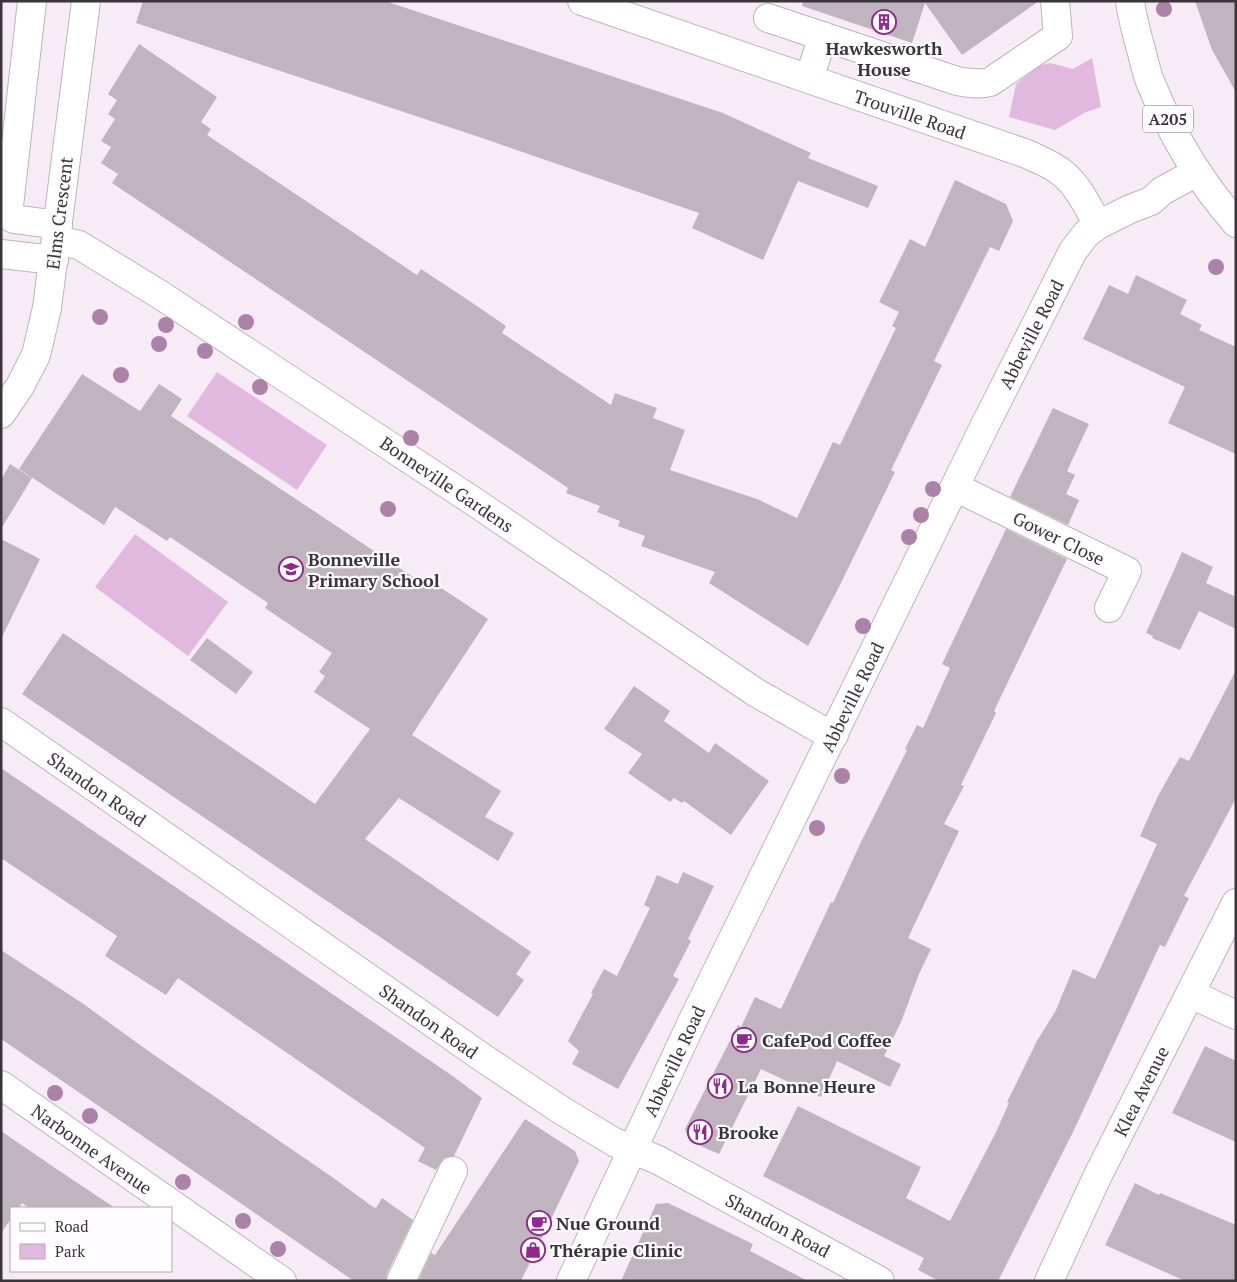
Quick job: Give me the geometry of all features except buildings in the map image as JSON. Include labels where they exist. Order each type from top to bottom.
[{"type":"main road","points":[[32,1],[8,215],[56,242]]},
{"type":"main road","name":"Elms Crescent","points":[[1,414],[20,386],[36,355],[47,308],[86,1]]},
{"type":"main road","name":"Trouville Road","points":[[582,1],[1027,154],[1063,173],[1074,185],[1098,225]]},
{"type":"main road","points":[[768,18],[957,82],[984,84],[990,82],[1058,36],[1055,1]]},
{"type":"main road","name":"A205","points":[[1130,1],[1131,14],[1151,85],[1197,172],[1236,223]]},
{"type":"main road","points":[[809,79],[823,36]]},
{"type":"main road","name":"Abbeville Road","points":[[571,1281],[697,1012],[1073,251],[1086,234],[1098,225],[1151,201],[1162,191],[1197,172]]},
{"type":"main road","points":[[1,254],[56,242]]},
{"type":"main road","name":"Bonneville Gardens","points":[[56,242],[80,245],[159,294],[476,503],[755,692],[818,728],[834,735]]},
{"type":"main road","name":"Gower Close","points":[[955,487],[1126,571],[1109,608]]},
{"type":"main road","name":"Shandon Road","points":[[1,722],[486,1060],[561,1110],[614,1142],[632,1151],[658,1160],[880,1281]]},
{"type":"main road","name":"Klea Avenue","points":[[1056,1279],[1098,1175],[1236,904]]},
{"type":"main road","points":[[1191,994],[1236,1015]]},
{"type":"main road","name":"Narbonne Avenue","points":[[1,1085],[282,1281]]},
{"type":"main road","points":[[400,1281],[453,1171]]},
{"type":"green space","points":[[1092,58],[1101,107],[1086,112],[1055,130],[1009,117],[1016,84],[1038,66],[1050,63],[1073,69]]},
{"type":"green space","points":[[217,372],[327,445],[297,490],[187,416]]},
{"type":"green space","points":[[135,534],[228,602],[188,656],[95,587]]},
{"type":"place","name":"Hawkesworth House","points":[[884,22]]},
{"type":"place","name":"Bonneville Primary School","points":[[291,569]]},
{"type":"place","name":"CafePod Coffee","points":[[744,1040]]},
{"type":"place","name":"La Bonne Heure","points":[[720,1086]]},
{"type":"place","name":"Brooke","points":[[700,1132]]},
{"type":"place","name":"Nue Ground","points":[[539,1223]]},
{"type":"place","name":"Thérapie Clinic","points":[[533,1250]]}]
